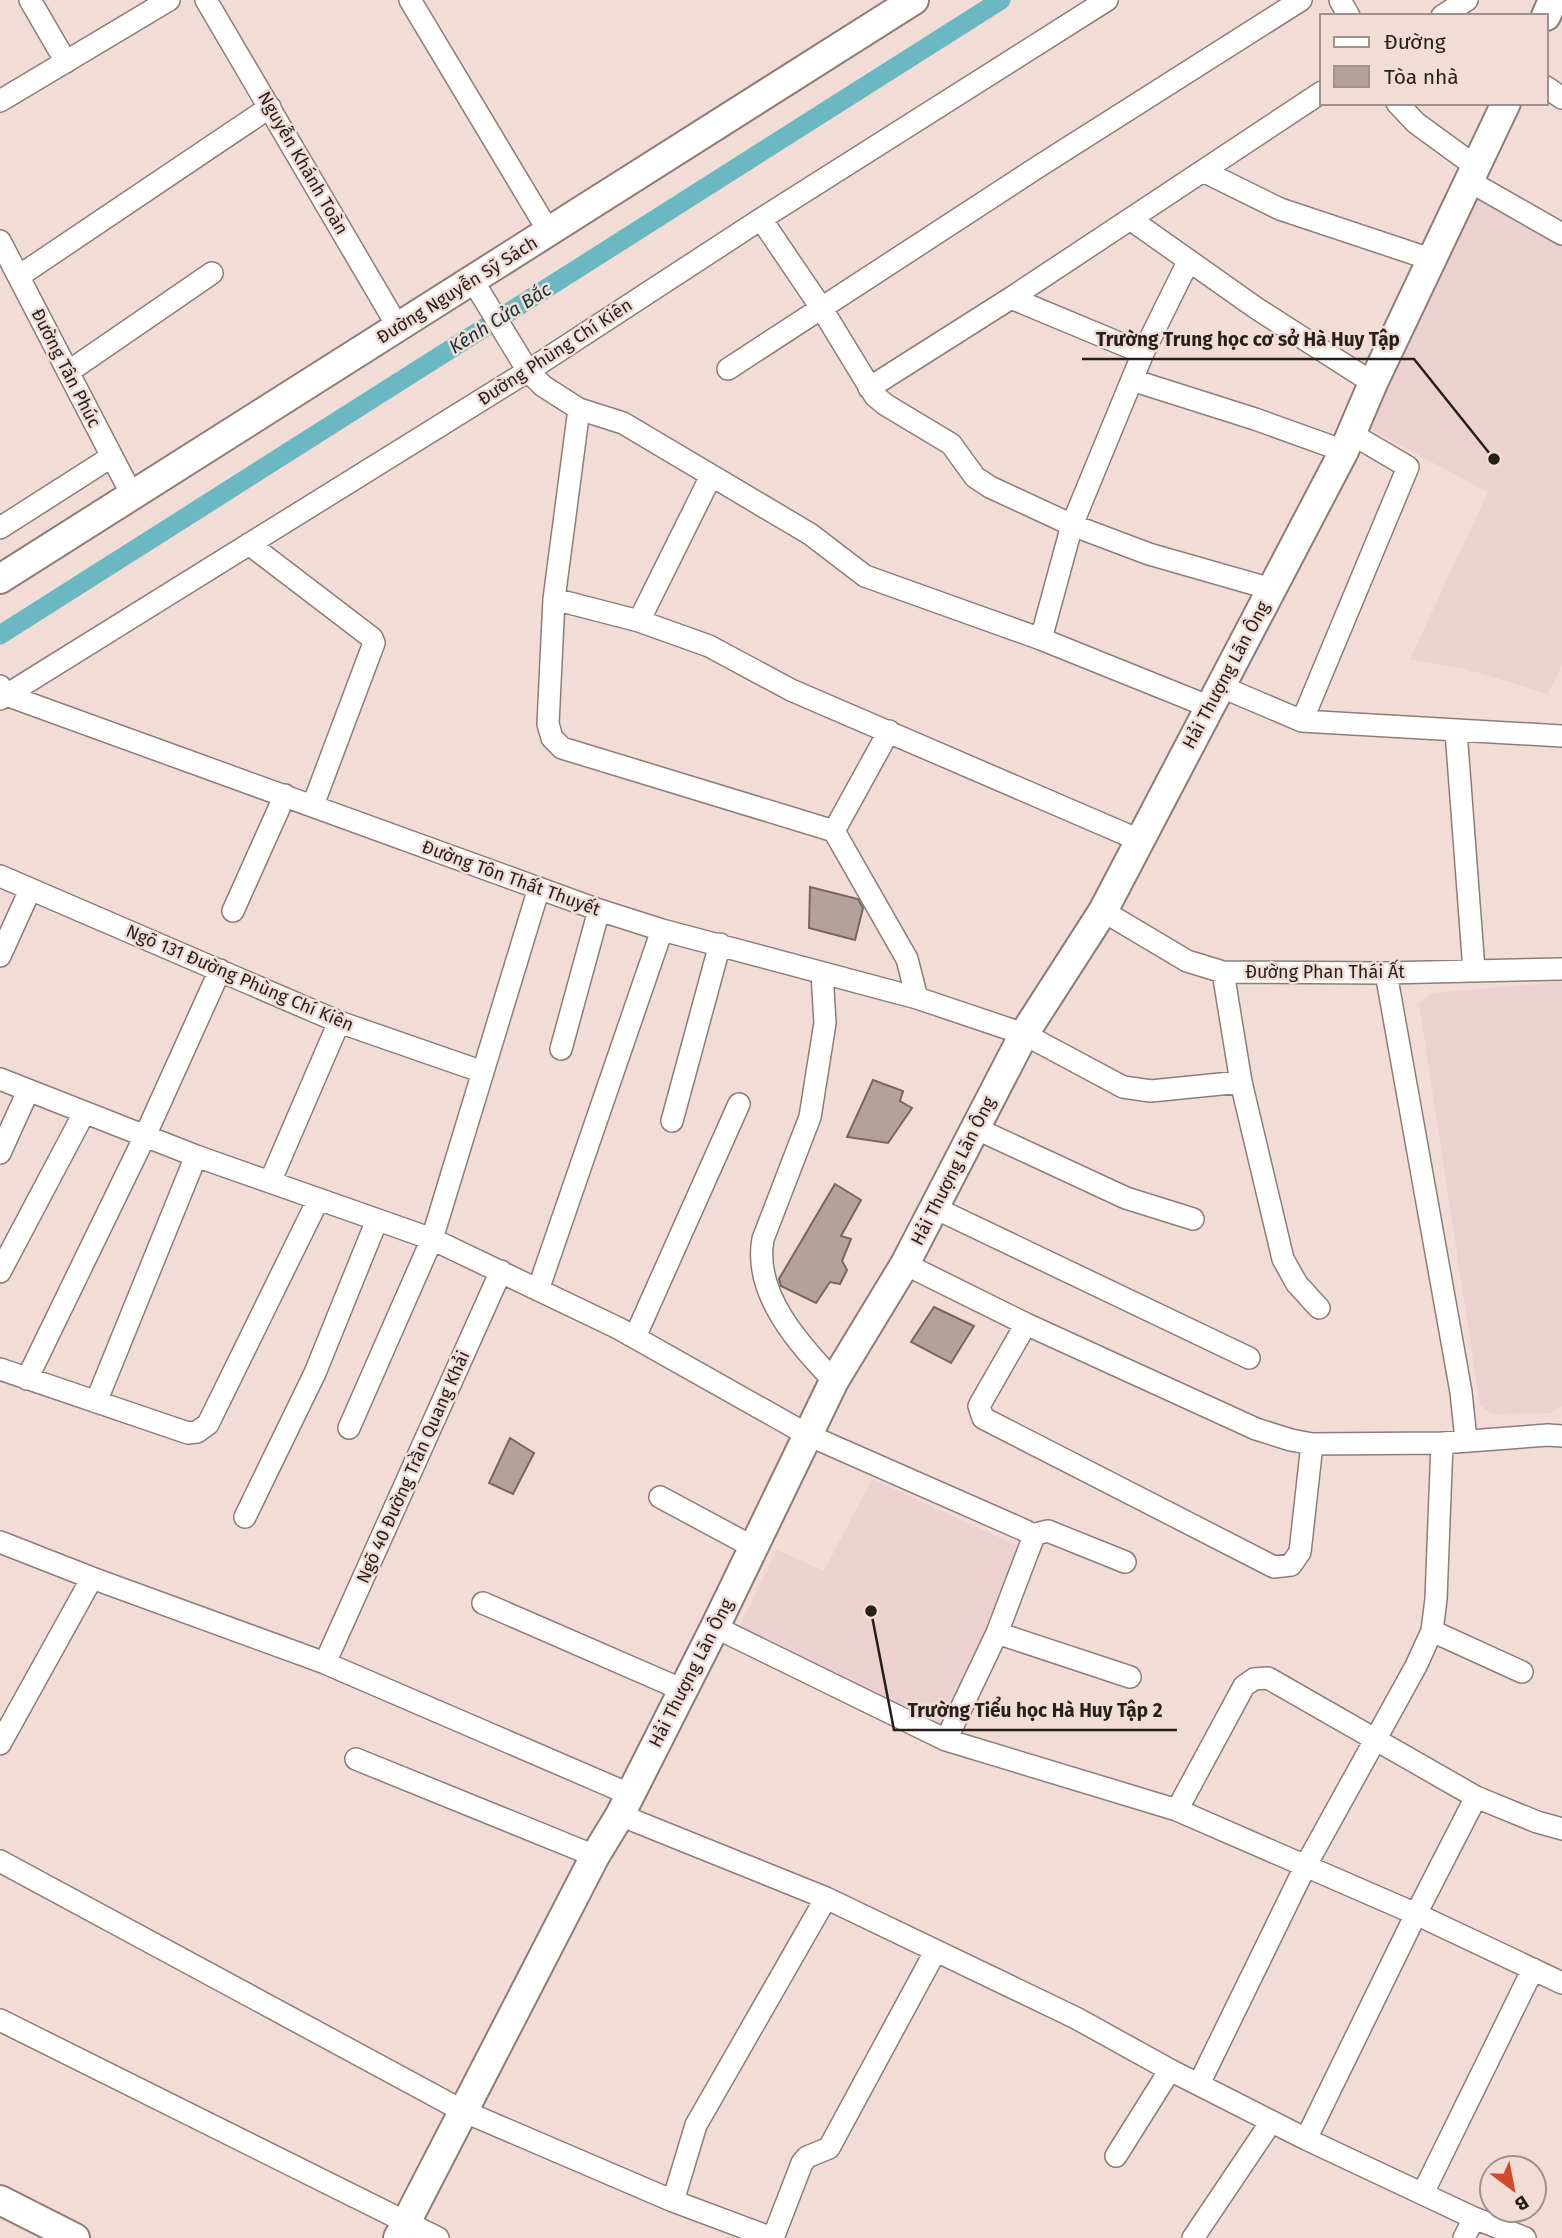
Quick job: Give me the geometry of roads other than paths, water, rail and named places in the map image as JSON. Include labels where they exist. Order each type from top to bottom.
[{"type":"street","points":[[30,0],[66,62]]},
{"type":"street","points":[[0,101],[169,0]]},
{"type":"street","name":"Nguyễn Khánh Toàn","points":[[206,0],[398,327]]},
{"type":"street","points":[[411,0],[549,232]]},
{"type":"street","name":"Đường Nguyễn Sỹ Sách","points":[[0,579],[398,327],[480,292],[549,232],[912,0]]},
{"type":"street","name":"Đường Phùng Chí Kiên","points":[[2,694],[528,371],[761,219],[1107,0]]},
{"type":"street","points":[[727,369],[1301,0]]},
{"type":"street","points":[[1445,14],[1467,0]]},
{"type":"street","points":[[869,388],[1011,298],[1320,93]]},
{"type":"street","points":[[1399,105],[1472,173],[1562,234]]},
{"type":"street","name":"Hải Thượng Lãn Ông","points":[[402,2230],[683,1690],[834,1381],[905,1264],[1024,1034],[1103,911],[1348,443],[1373,383],[1505,105]]},
{"type":"street","points":[[19,276],[270,107]]},
{"type":"street","points":[[1203,171],[1280,209],[1433,260]]},
{"type":"street","points":[[761,219],[822,309],[869,388],[886,405],[951,444],[982,483],[1072,525],[1177,564],[1271,589]]},
{"type":"street","points":[[1130,219],[1188,262],[1373,383]]},
{"type":"street","name":"Đường Tân Phúc","points":[[0,241],[132,495]]},
{"type":"street","points":[[1041,639],[1072,525],[1143,353],[1188,262]]},
{"type":"street","points":[[68,372],[212,273]]},
{"type":"street","points":[[480,292],[528,371],[543,386],[579,409],[623,423],[810,534],[865,576],[1041,639],[1216,697],[1302,721],[1562,736]]},
{"type":"street","points":[[1011,298],[1143,353]]},
{"type":"street","points":[[1132,380],[1255,419],[1348,443],[1408,467],[1302,721]]},
{"type":"street","points":[[579,409],[555,599],[549,732],[556,744],[562,748],[834,831],[902,950],[917,998]]},
{"type":"street","points":[[0,528],[111,457]]},
{"type":"street","points":[[639,621],[711,476]]},
{"type":"street","points":[[249,544],[372,638],[374,643],[313,805]]},
{"type":"street","points":[[555,599],[639,621],[709,646],[791,691],[1139,840]]},
{"type":"street","name":"Đường Tôn Thất Thuyết","points":[[2,694],[598,910],[662,930],[917,998],[1024,1034],[1124,1087],[1140,1091],[1241,1082]]},
{"type":"street","points":[[834,831],[889,731]]},
{"type":"street","points":[[1456,731],[1474,970]]},
{"type":"street","points":[[233,911],[285,795]]},
{"type":"street","name":"Ngõ 131 Đường Phùng Chí Kiên","points":[[0,876],[339,1022],[483,1072]]},
{"type":"street","points":[[349,1428],[432,1239],[539,888]]},
{"type":"street","points":[[0,956],[30,890]]},
{"type":"street","points":[[561,1049],[598,910]]},
{"type":"street","name":"Đường Phan Thái Ất","points":[[1103,911],[1187,961],[1223,972],[1386,973],[1562,968]]},
{"type":"street","points":[[538,1290],[662,930]]},
{"type":"street","points":[[672,1121],[720,944]]},
{"type":"street","points":[[27,1380],[145,1136],[220,970]]},
{"type":"street","points":[[1223,972],[1241,1082],[1283,1259],[1297,1284],[1318,1308]]},
{"type":"street","points":[[822,973],[825,1023],[810,1117],[763,1239],[760,1256],[765,1281],[783,1319],[795,1337],[834,1381]]},
{"type":"street","points":[[1386,973],[1461,1392],[1466,1440]]},
{"type":"street","points":[[270,1182],[339,1022]]},
{"type":"street","points":[[0,1079],[196,1156],[432,1239],[635,1336],[808,1434],[1031,1535],[1048,1531],[1125,1562]]},
{"type":"street","points":[[0,1153],[28,1091]]},
{"type":"street","points":[[635,1336],[739,1104]]},
{"type":"street","points":[[0,1272],[84,1113]]},
{"type":"street","points":[[975,1128],[1126,1198],[1193,1219]]},
{"type":"street","points":[[96,1402],[196,1156]]},
{"type":"street","points":[[0,1369],[188,1433],[197,1432],[208,1424],[318,1200]]},
{"type":"street","points":[[935,1208],[1249,1358]]},
{"type":"street","points":[[245,1517],[315,1373],[377,1220]]},
{"type":"street","points":[[905,1264],[1027,1324],[1256,1429],[1291,1440],[1312,1444],[1443,1443],[1562,1436]]},
{"type":"street","name":"Ngõ 40 Đường Trần Quang Khải","points":[[325,1662],[501,1272]]},
{"type":"street","points":[[1027,1324],[979,1406],[983,1418],[1274,1567],[1291,1565],[1300,1552],[1312,1444]]},
{"type":"street","points":[[1199,2084],[1306,1866],[1416,1666],[1432,1631],[1436,1599],[1443,1443]]},
{"type":"street","points":[[660,1497],[753,1547]]},
{"type":"street","points":[[946,1740],[997,1633],[1032,1541],[1031,1535]]},
{"type":"street","points":[[0,1542],[325,1662],[1076,2018],[1170,2070],[1306,2139],[1474,2218],[1525,2238]]},
{"type":"street","points":[[0,1744],[9,1706],[92,1578]]},
{"type":"street","points":[[483,1603],[683,1690]]},
{"type":"street","points":[[715,1627],[946,1740],[1177,1810],[1416,1914],[1562,1983]]},
{"type":"street","points":[[1432,1631],[1522,1672]]},
{"type":"street","points":[[997,1633],[1130,1677]]},
{"type":"street","points":[[1177,1810],[1241,1691],[1254,1679],[1261,1677],[1274,1679],[1476,1797],[1537,1822],[1562,1829]]},
{"type":"street","points":[[356,1759],[595,1856]]},
{"type":"street","points":[[1306,2139],[1476,1797]]},
{"type":"street","points":[[0,1861],[463,2111],[673,2201],[773,2238],[802,2163],[807,2157],[830,2148],[935,1952]]},
{"type":"street","points":[[673,2201],[695,2125],[826,1898]]},
{"type":"street","points":[[1423,2193],[1533,1969]]},
{"type":"street","points":[[0,2020],[402,2230],[438,2238]]},
{"type":"street","points":[[1116,2156],[1170,2070]]},
{"type":"street","points":[[1193,2238],[1271,2122]]},
{"type":"street","points":[[0,2200],[75,2238]]},
{"type":"street","points":[[1464,2238],[1474,2218]]},
{"type":"waterway","name":"Kênh Cửa Bắc","points":[[0,635],[1001,0]]},
{"type":"place","name":"Trường Trung học cơ sở Hà Huy Tập","points":[[1494,459]]},
{"type":"place","name":"Trường Tiểu học Hà Huy Tập 2","points":[[871,1611]]}]
